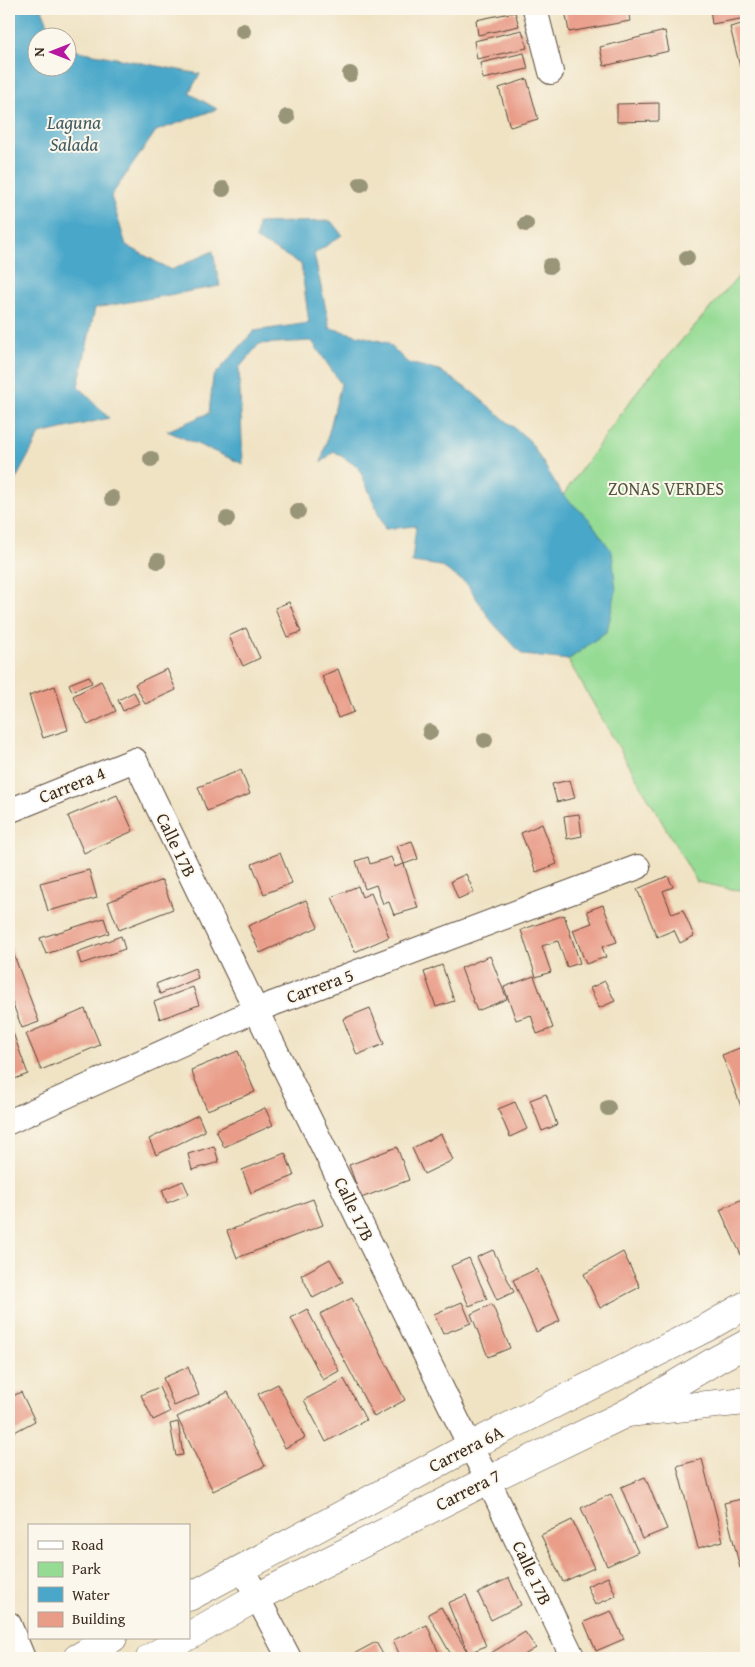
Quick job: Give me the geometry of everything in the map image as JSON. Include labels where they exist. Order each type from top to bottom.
[{"type":"main road","name":"Carrera 6A","points":[[190,1596],[470,1446],[708,1327],[746,1305]]},
{"type":"main road","name":"Carrera 7","points":[[190,1635],[258,1597],[488,1480],[627,1413],[746,1344]]},
{"type":"main road","points":[[718,1359],[746,1357]]},
{"type":"main road","points":[[627,1413],[746,1401]]},
{"type":"main road","points":[[77,1658],[110,1640]]},
{"type":"main road","points":[[150,1658],[182,1640]]},
{"type":"street","points":[[535,9],[551,72]]},
{"type":"street","name":"Carrera 4","points":[[9,811],[135,760]]},
{"type":"street","name":"Calle 17B","points":[[135,760],[488,1480],[573,1658]]},
{"type":"street","name":"Carrera 5","points":[[9,1122],[256,1010],[638,867]]},
{"type":"street","points":[[242,1568],[289,1658]]},
{"type":"street","points":[[9,1624],[23,1658]]},
{"type":"green space","name":"ZONAS VERDES","points":[[746,268],[746,892],[697,882],[568,660],[607,631],[563,495],[641,386]]},
{"type":"water","name":"Laguna Salada","points":[[9,9],[42,9],[49,28],[28,28],[28,78],[78,78],[78,51],[200,74],[189,93],[217,109],[156,131],[111,196],[126,245],[171,270],[213,251],[220,286],[95,308],[78,386],[109,418],[40,434],[9,492]]},
{"type":"water","points":[[331,221],[342,235],[314,254],[330,328],[388,343],[408,363],[439,370],[472,392],[529,440],[563,495],[589,519],[612,552],[616,591],[607,631],[568,660],[523,655],[492,622],[467,584],[441,566],[412,562],[416,526],[385,529],[359,468],[334,451],[321,463],[341,384],[312,341],[259,344],[239,368],[243,464],[167,431],[209,413],[213,377],[254,331],[309,323],[301,264],[256,239],[258,223]]},
{"type":"building","points":[[628,9],[630,21],[569,32],[565,10]]},
{"type":"building","points":[[710,9],[746,9],[746,18],[712,24]]},
{"type":"building","points":[[515,12],[519,26],[478,35],[476,20]]},
{"type":"building","points":[[746,23],[746,65],[740,67],[730,27]]},
{"type":"building","points":[[522,30],[527,48],[477,59],[474,41]]},
{"type":"building","points":[[665,31],[669,51],[604,66],[600,47]]},
{"type":"building","points":[[524,53],[528,69],[483,79],[480,63]]},
{"type":"building","points":[[527,79],[538,119],[510,127],[499,88]]},
{"type":"building","points":[[659,103],[659,121],[617,122],[617,104]]},
{"type":"building","points":[[289,602],[301,632],[287,637],[275,608]]},
{"type":"building","points":[[246,628],[260,658],[243,666],[229,636]]},
{"type":"building","points":[[167,669],[176,690],[145,704],[135,684]]},
{"type":"building","points":[[338,669],[354,712],[338,718],[322,676]]},
{"type":"building","points":[[89,676],[92,683],[72,691],[69,684]]},
{"type":"building","points":[[101,681],[116,711],[88,725],[73,696]]},
{"type":"building","points":[[55,686],[68,730],[43,738],[29,695]]},
{"type":"building","points":[[134,692],[139,703],[123,711],[118,700]]},
{"type":"building","points":[[241,770],[250,794],[207,811],[198,787]]},
{"type":"building","points":[[570,780],[575,798],[557,802],[552,784]]},
{"type":"building","points":[[117,795],[133,831],[84,853],[68,816]]},
{"type":"building","points":[[579,814],[582,836],[567,839],[564,816]]},
{"type":"building","points":[[542,824],[557,864],[536,872],[521,833]]},
{"type":"building","points":[[412,841],[418,859],[404,864],[397,846]]},
{"type":"building","points":[[280,853],[292,883],[264,894],[252,864]]},
{"type":"building","points":[[368,857],[370,864],[391,857],[395,867],[404,864],[418,908],[394,915],[389,902],[383,904],[376,885],[365,889],[356,861]]},
{"type":"building","points":[[89,870],[97,898],[48,911],[40,883]]},
{"type":"building","points":[[466,874],[474,892],[458,899],[451,881]]},
{"type":"building","points":[[668,876],[673,887],[663,891],[672,914],[683,910],[694,936],[680,943],[674,930],[657,937],[637,889]]},
{"type":"building","points":[[162,880],[173,909],[119,930],[108,902]]},
{"type":"building","points":[[358,886],[362,897],[371,893],[389,937],[355,952],[332,897]]},
{"type":"building","points":[[306,900],[318,927],[260,953],[248,926]]},
{"type":"building","points":[[603,905],[617,942],[602,947],[606,957],[586,964],[573,930],[592,923],[587,911]]},
{"type":"building","points":[[564,915],[580,963],[567,967],[558,941],[542,946],[551,972],[536,977],[521,930]]},
{"type":"building","points":[[104,918],[109,933],[46,954],[40,938]]},
{"type":"building","points":[[121,936],[125,949],[81,964],[77,952]]},
{"type":"building","points":[[9,942],[39,1022],[22,1028],[9,994]]},
{"type":"building","points":[[490,956],[507,999],[477,1011],[461,968]]},
{"type":"building","points":[[442,965],[454,1001],[436,1007],[424,972]]},
{"type":"building","points":[[195,968],[198,978],[160,994],[156,984]]},
{"type":"building","points":[[534,976],[553,1028],[537,1034],[531,1015],[516,1020],[504,987]]},
{"type":"building","points":[[605,981],[615,1001],[599,1008],[590,988]]},
{"type":"building","points":[[193,987],[199,1005],[160,1019],[154,1002]]},
{"type":"building","points":[[370,1008],[384,1044],[357,1055],[343,1019]]},
{"type":"building","points":[[85,1009],[100,1045],[41,1070],[26,1034]]},
{"type":"building","points":[[9,1022],[28,1074],[9,1081]]},
{"type":"building","points":[[742,1047],[746,1059],[746,1120],[722,1055]]},
{"type":"building","points":[[238,1051],[255,1092],[207,1110],[191,1070]]},
{"type":"building","points":[[546,1094],[557,1125],[542,1131],[530,1100]]},
{"type":"building","points":[[515,1102],[527,1129],[510,1137],[498,1109]]},
{"type":"building","points":[[265,1108],[273,1125],[224,1147],[216,1130]]},
{"type":"building","points":[[198,1115],[205,1131],[156,1155],[149,1139]]},
{"type":"building","points":[[441,1134],[453,1160],[424,1174],[412,1148]]},
{"type":"building","points":[[214,1146],[219,1162],[192,1170],[188,1154]]},
{"type":"building","points":[[397,1147],[409,1180],[361,1198],[349,1165]]},
{"type":"building","points":[[285,1153],[294,1176],[251,1193],[242,1170]]},
{"type":"building","points":[[183,1181],[189,1194],[167,1203],[162,1190]]},
{"type":"building","points":[[746,1197],[746,1255],[742,1257],[720,1210]]},
{"type":"building","points":[[313,1199],[323,1225],[237,1258],[227,1231]]},
{"type":"building","points":[[493,1250],[514,1292],[497,1300],[477,1257]]},
{"type":"building","points":[[623,1252],[640,1287],[600,1308],[584,1274]]},
{"type":"building","points":[[469,1258],[487,1299],[469,1306],[451,1266]]},
{"type":"building","points":[[330,1259],[343,1282],[313,1298],[301,1275]]},
{"type":"building","points":[[537,1269],[560,1321],[536,1332],[513,1280]]},
{"type":"building","points":[[352,1298],[405,1400],[374,1417],[320,1314]]},
{"type":"building","points":[[462,1302],[471,1323],[443,1334],[434,1314]]},
{"type":"building","points":[[492,1304],[510,1348],[488,1357],[471,1314]]},
{"type":"building","points":[[307,1309],[339,1371],[323,1380],[291,1318]]},
{"type":"building","points":[[188,1367],[199,1395],[174,1406],[163,1378]]},
{"type":"building","points":[[344,1379],[366,1420],[326,1442],[304,1400]]},
{"type":"building","points":[[278,1384],[305,1438],[285,1448],[258,1394]]},
{"type":"building","points":[[159,1387],[170,1412],[153,1420],[141,1395]]},
{"type":"building","points":[[21,1392],[35,1421],[9,1435],[9,1398]]},
{"type":"building","points":[[228,1392],[265,1466],[213,1491],[177,1417]]},
{"type":"building","points":[[178,1422],[183,1455],[176,1456],[170,1424]]},
{"type":"building","points":[[702,1459],[723,1541],[698,1548],[677,1466]]},
{"type":"building","points":[[645,1477],[667,1529],[642,1539],[621,1487]]},
{"type":"building","points":[[611,1494],[638,1552],[607,1566],[581,1508]]},
{"type":"building","points":[[746,1498],[746,1567],[740,1568],[724,1503]]},
{"type":"building","points":[[572,1520],[594,1568],[563,1582],[541,1535]]},
{"type":"building","points":[[608,1577],[616,1596],[595,1605],[587,1586]]},
{"type":"building","points":[[509,1578],[521,1605],[491,1620],[478,1593]]},
{"type":"building","points":[[466,1595],[486,1646],[468,1653],[448,1603]]},
{"type":"building","points":[[441,1607],[470,1658],[453,1658],[428,1614]]},
{"type":"building","points":[[611,1611],[624,1639],[596,1651],[584,1622]]},
{"type":"building","points":[[427,1625],[441,1658],[401,1658],[393,1640]]},
{"type":"building","points":[[525,1632],[536,1648],[519,1658],[490,1658],[488,1655]]},
{"type":"building","points":[[376,1642],[385,1658],[346,1658]]}]
